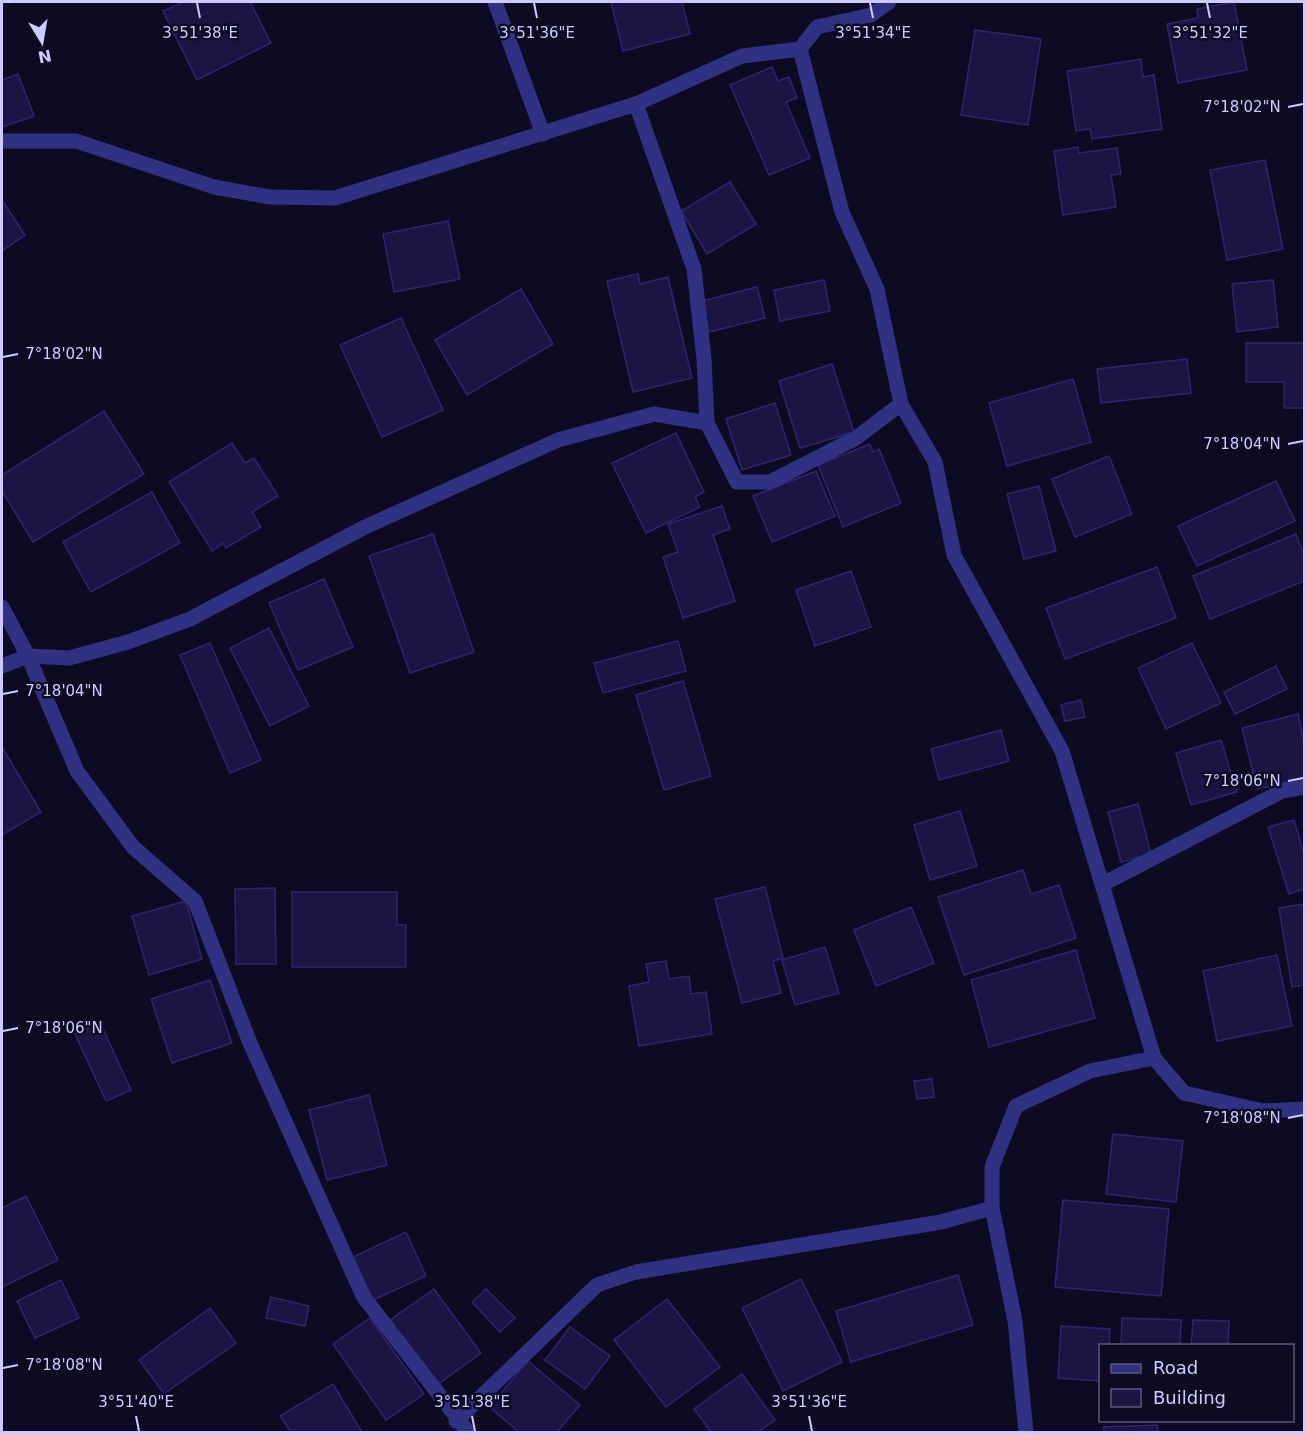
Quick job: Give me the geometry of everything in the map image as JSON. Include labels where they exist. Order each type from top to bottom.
[{"type":"street","points":[[495,2],[543,134]]},
{"type":"street","points":[[2,141],[76,141],[214,187],[270,196],[335,198],[636,104],[742,56],[800,49],[816,27],[871,15],[889,2]]},
{"type":"street","points":[[800,49],[842,212],[877,289],[901,404],[934,462],[954,555],[1062,751],[1154,1058],[1184,1093],[1263,1111],[1305,1109]]},
{"type":"street","points":[[636,104],[694,269],[704,359],[706,423],[737,482],[755,484],[770,482],[856,438],[901,404]]},
{"type":"street","points":[[2,666],[28,656],[69,658],[128,642],[190,619],[365,527],[558,440],[654,414],[706,423]]},
{"type":"street","points":[[2,608],[28,656],[77,771],[133,847],[195,901],[250,1043],[363,1296],[456,1421],[468,1432]]},
{"type":"street","points":[[1103,885],[1282,791],[1305,787]]},
{"type":"street","points":[[1026,1432],[1015,1321],[992,1208],[992,1167],[1016,1106],[1090,1071],[1154,1058]]},
{"type":"street","points":[[456,1421],[597,1285],[636,1272],[941,1222],[992,1208]]},
{"type":"building","points":[[183,2],[250,2],[271,43],[197,80],[163,11]]},
{"type":"building","points":[[611,2],[682,2],[690,34],[623,51]]},
{"type":"building","points":[[1234,2],[1247,70],[1178,83],[1167,24],[1198,18],[1197,9]]},
{"type":"building","points":[[975,30],[1041,39],[1028,125],[961,115]]},
{"type":"building","points":[[1141,59],[1143,77],[1154,75],[1162,129],[1092,139],[1090,129],[1076,131],[1067,71]]},
{"type":"building","points":[[772,67],[778,81],[789,77],[797,98],[786,102],[810,158],[769,175],[730,85]]},
{"type":"building","points":[[18,74],[34,116],[2,127],[2,80]]},
{"type":"building","points":[[1078,147],[1079,153],[1117,148],[1121,174],[1111,175],[1116,207],[1063,215],[1054,151]]},
{"type":"building","points":[[1265,160],[1283,249],[1227,260],[1210,170]]},
{"type":"building","points":[[730,182],[756,224],[707,254],[681,211]]},
{"type":"building","points":[[2,200],[25,235],[2,251]]},
{"type":"building","points":[[448,221],[460,279],[394,292],[383,234]]},
{"type":"building","points":[[638,274],[640,284],[668,277],[692,378],[633,392],[607,281]]},
{"type":"building","points":[[824,280],[830,311],[780,321],[774,290]]},
{"type":"building","points":[[1273,280],[1278,327],[1237,332],[1232,284]]},
{"type":"building","points":[[757,287],[765,318],[709,332],[702,301]]},
{"type":"building","points":[[521,289],[553,344],[467,395],[435,340]]},
{"type":"building","points":[[401,318],[443,410],[382,437],[340,345]]},
{"type":"building","points":[[1246,343],[1304,343],[1304,408],[1284,408],[1284,382],[1246,382]]},
{"type":"building","points":[[1187,359],[1191,393],[1101,403],[1097,369]]},
{"type":"building","points":[[832,364],[854,432],[800,448],[779,381]]},
{"type":"building","points":[[1073,379],[1091,442],[1007,466],[989,403]]},
{"type":"building","points":[[775,403],[791,455],[742,470],[726,419]]},
{"type":"building","points":[[104,411],[144,474],[33,542],[2,491],[2,475]]},
{"type":"building","points":[[676,433],[704,492],[695,497],[700,507],[646,533],[612,463]]},
{"type":"building","points":[[232,443],[245,463],[254,458],[278,496],[252,512],[261,527],[226,548],[223,543],[212,551],[169,482]]},
{"type":"building","points":[[870,444],[873,452],[879,449],[901,503],[843,527],[818,465]]},
{"type":"building","points":[[1109,456],[1132,514],[1075,537],[1052,479]]},
{"type":"building","points":[[816,471],[835,516],[772,542],[753,496]]},
{"type":"building","points":[[1276,481],[1295,521],[1197,566],[1178,526]]},
{"type":"building","points":[[1039,486],[1056,551],[1024,559],[1007,494]]},
{"type":"building","points":[[152,492],[180,543],[91,592],[63,542]]},
{"type":"building","points":[[722,506],[730,529],[713,535],[735,601],[683,618],[663,557],[678,552],[668,524]]},
{"type":"building","points":[[433,534],[474,652],[410,673],[369,556]]},
{"type":"building","points":[[1296,534],[1304,555],[1304,581],[1210,619],[1193,576]]},
{"type":"building","points":[[1157,567],[1176,618],[1065,659],[1046,608]]},
{"type":"building","points":[[851,571],[871,627],[815,646],[796,590]]},
{"type":"building","points":[[324,579],[353,647],[298,670],[269,603]]},
{"type":"building","points":[[269,628],[309,706],[270,726],[230,648]]},
{"type":"building","points":[[678,641],[686,671],[603,693],[594,663]]},
{"type":"building","points":[[210,643],[261,760],[230,773],[180,655]]},
{"type":"building","points":[[1192,643],[1221,703],[1166,729],[1138,668]]},
{"type":"building","points":[[1276,666],[1287,689],[1235,714],[1224,692]]},
{"type":"building","points":[[683,681],[711,776],[664,790],[636,695]]},
{"type":"building","points":[[1081,700],[1085,717],[1065,721],[1061,705]]},
{"type":"building","points":[[1298,714],[1304,741],[1304,778],[1257,789],[1242,728]]},
{"type":"building","points":[[1001,730],[1009,761],[939,780],[931,749]]},
{"type":"building","points":[[1221,740],[1237,792],[1191,805],[1176,753]]},
{"type":"building","points":[[2,747],[41,812],[2,835]]},
{"type":"building","points":[[1138,804],[1151,854],[1121,862],[1108,812]]},
{"type":"building","points":[[960,811],[977,866],[930,880],[914,825]]},
{"type":"building","points":[[1294,820],[1304,854],[1304,889],[1289,894],[1268,827]]},
{"type":"building","points":[[1023,870],[1031,894],[1059,885],[1076,938],[964,975],[938,897]]},
{"type":"building","points":[[765,887],[783,958],[773,961],[781,993],[742,1003],[715,899]]},
{"type":"building","points":[[275,888],[276,964],[236,964],[235,889]]},
{"type":"building","points":[[292,892],[397,892],[397,925],[406,925],[406,967],[292,967]]},
{"type":"building","points":[[186,901],[202,959],[149,975],[132,916]]},
{"type":"building","points":[[1304,904],[1304,985],[1292,987],[1279,908]]},
{"type":"building","points":[[911,907],[934,963],[876,986],[854,930]]},
{"type":"building","points":[[825,947],[839,993],[795,1005],[782,960]]},
{"type":"building","points":[[1076,950],[1095,1018],[989,1047],[971,980]]},
{"type":"building","points":[[1277,955],[1292,1026],[1217,1041],[1203,971]]},
{"type":"building","points":[[666,961],[669,979],[689,976],[691,994],[706,992],[712,1034],[639,1046],[629,986],[649,982],[646,964]]},
{"type":"building","points":[[210,980],[232,1043],[172,1063],[151,999]]},
{"type":"building","points":[[100,1022],[131,1090],[106,1101],[75,1034]]},
{"type":"building","points":[[932,1079],[934,1097],[917,1099],[914,1081]]},
{"type":"building","points":[[369,1095],[387,1165],[327,1180],[309,1110]]},
{"type":"building","points":[[1113,1134],[1183,1141],[1176,1202],[1106,1194]]},
{"type":"building","points":[[26,1196],[58,1260],[2,1287],[2,1208]]},
{"type":"building","points":[[1063,1200],[1169,1209],[1161,1296],[1055,1287]]},
{"type":"building","points":[[406,1232],[426,1276],[373,1300],[353,1257]]},
{"type":"building","points":[[958,1275],[973,1325],[851,1362],[836,1311]]},
{"type":"building","points":[[801,1279],[842,1362],[783,1391],[742,1308]]},
{"type":"building","points":[[61,1280],[79,1318],[35,1338],[17,1301]]},
{"type":"building","points":[[434,1289],[481,1353],[437,1385],[390,1320]]},
{"type":"building","points":[[486,1289],[515,1318],[500,1332],[472,1302]]},
{"type":"building","points":[[271,1297],[309,1306],[305,1326],[266,1318]]},
{"type":"building","points":[[667,1299],[720,1367],[666,1407],[614,1340]]},
{"type":"building","points":[[210,1308],[236,1343],[164,1394],[139,1360]]},
{"type":"building","points":[[370,1318],[424,1394],[386,1420],[333,1344]]},
{"type":"building","points":[[1122,1318],[1181,1320],[1180,1344],[1121,1344]]},
{"type":"building","points":[[1193,1320],[1229,1321],[1228,1344],[1191,1344]]},
{"type":"building","points":[[1061,1326],[1110,1329],[1109,1344],[1099,1344],[1099,1381],[1058,1378]]},
{"type":"building","points":[[570,1327],[610,1356],[585,1389],[545,1360]]},
{"type":"building","points":[[528,1361],[580,1405],[557,1432],[519,1432],[489,1407]]},
{"type":"building","points":[[742,1374],[775,1420],[758,1432],[711,1432],[694,1409]]},
{"type":"building","points":[[333,1384],[362,1432],[291,1432],[280,1416]]},
{"type":"building","points":[[1157,1425],[1158,1432],[1104,1432],[1104,1427]]}]
